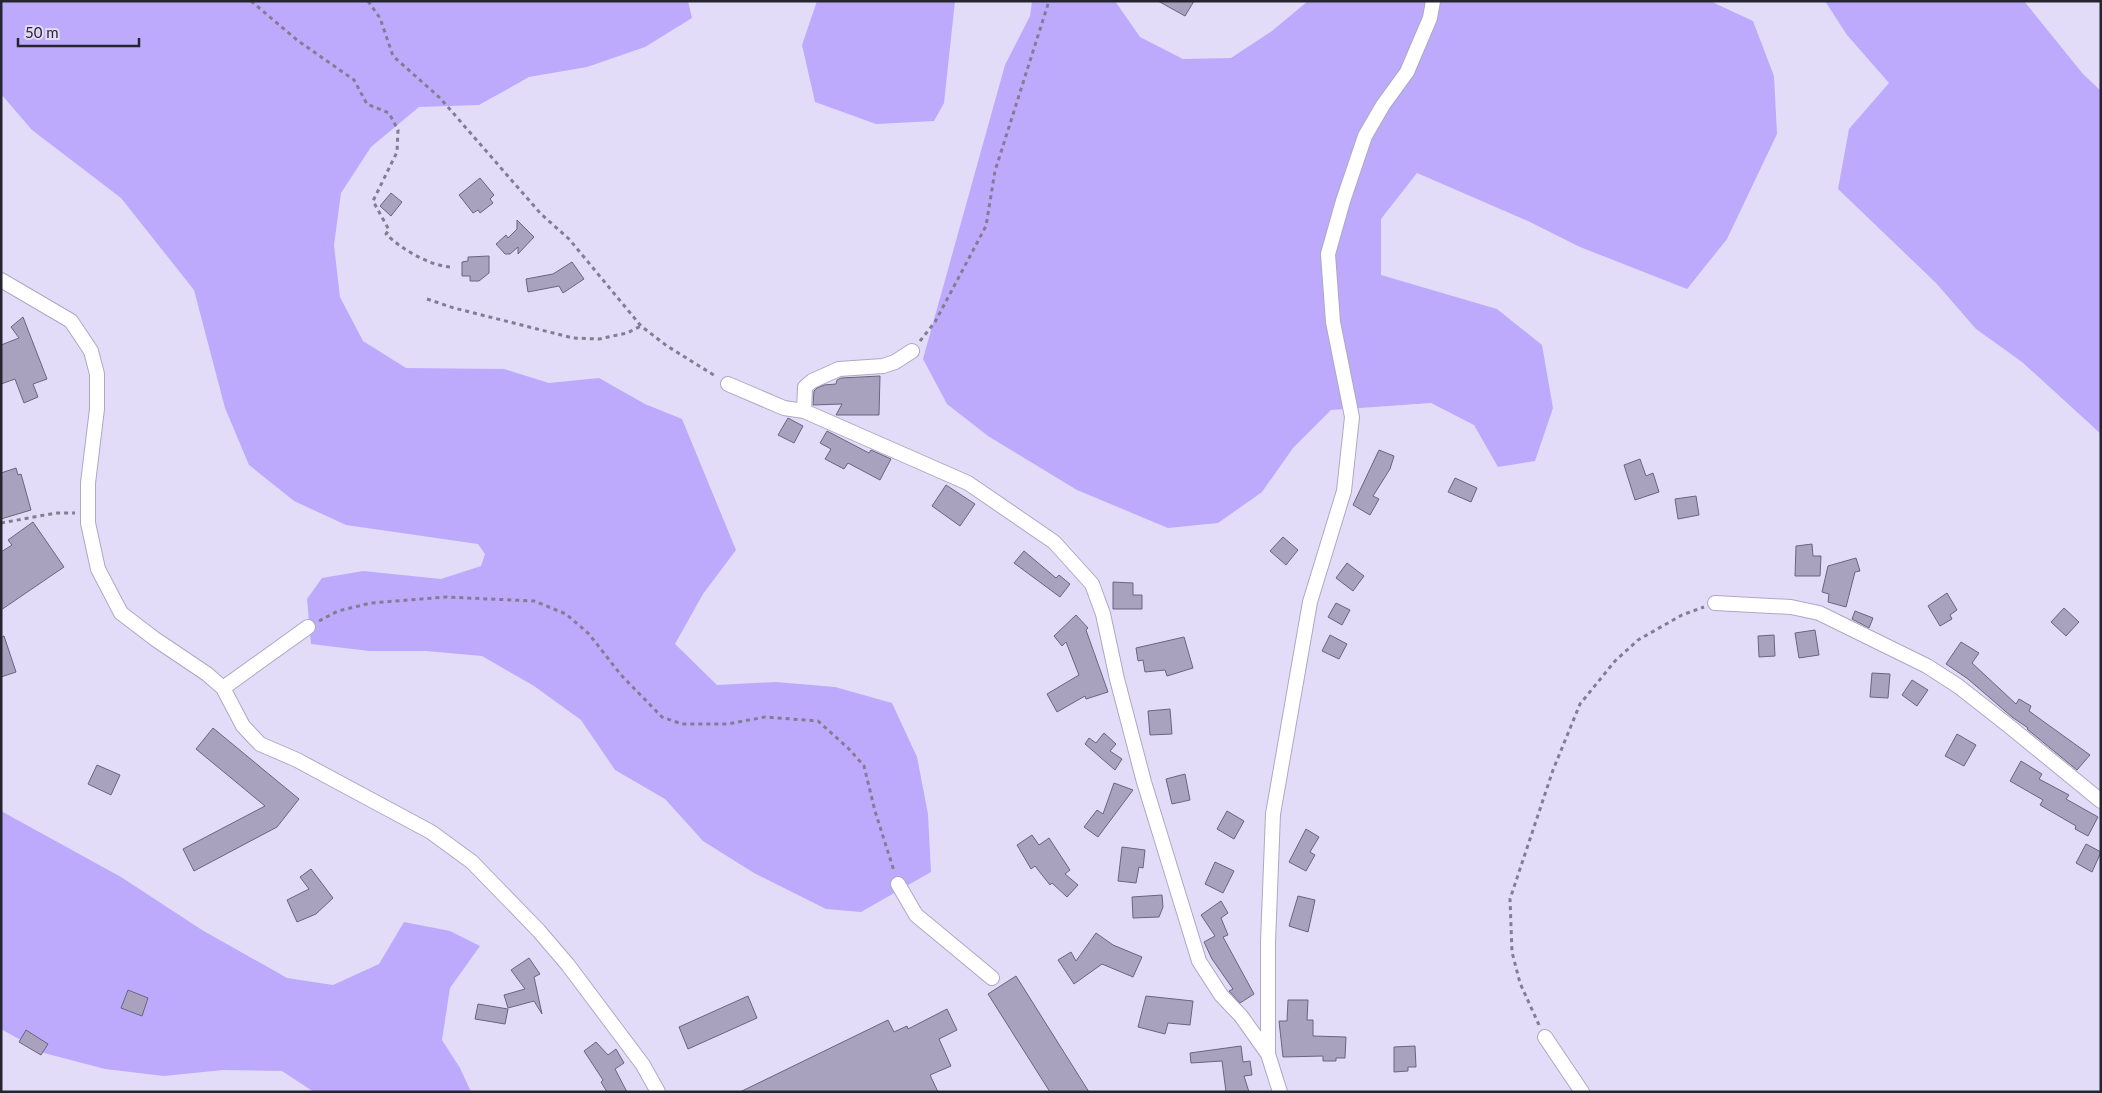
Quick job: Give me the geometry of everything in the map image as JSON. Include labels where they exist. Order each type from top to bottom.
[{"type":"street","points":[[1280,1092],[1268,1054],[1268,942],[1272,814],[1310,602],[1344,491],[1352,417],[1333,322],[1328,254],[1342,201],[1365,136],[1383,105],[1407,72],[1430,18],[1433,1]]},
{"type":"street","points":[[1,280],[71,321],[91,351],[97,374],[97,409],[88,483],[88,513],[98,569],[121,613],[155,640],[207,674],[223,688],[243,726],[260,744],[297,760],[431,832],[472,862],[568,965],[643,1065],[658,1092]]},
{"type":"street","points":[[804,411],[804,387],[812,381],[839,369],[883,366],[895,362],[912,351]]},
{"type":"street","points":[[728,384],[784,408],[804,411],[968,483],[1054,542],[1092,584],[1104,614],[1117,679],[1144,782],[1199,961],[1221,995],[1241,1016],[1268,1054]]},
{"type":"street","points":[[1715,603],[1791,607],[1819,612],[1927,666],[2002,720],[2101,801]]},
{"type":"street","points":[[223,688],[308,627]]},
{"type":"street","points":[[898,884],[916,915],[992,978]]},
{"type":"street","points":[[1545,1037],[1582,1092]]},
{"type":"path","points":[[251,1],[297,40],[354,80],[367,104],[390,113],[398,130],[397,152],[373,201],[389,230],[386,234],[395,243],[441,267],[451,267]]},
{"type":"path","points":[[368,1],[380,18],[393,56],[440,98],[541,214],[569,239],[640,326],[667,346],[728,384]]},
{"type":"path","points":[[912,351],[935,322],[986,226],[995,171],[1049,1]]},
{"type":"path","points":[[427,299],[454,308],[573,338],[599,339],[627,333],[640,326]]},
{"type":"path","points":[[1,523],[56,513],[88,513]]},
{"type":"path","points":[[308,627],[338,611],[370,603],[446,597],[534,601],[566,614],[589,634],[626,681],[662,717],[682,724],[728,724],[765,717],[818,721],[848,748],[864,766],[874,811],[898,884]]},
{"type":"path","points":[[1545,1037],[1520,983],[1512,952],[1510,899],[1552,770],[1580,704],[1615,661],[1638,640],[1682,615],[1715,603]]},
{"type":"shaded area","points":[[1,1],[688,1],[692,18],[645,47],[587,67],[529,77],[479,105],[419,107],[371,147],[341,193],[334,245],[340,297],[363,341],[406,368],[504,369],[549,383],[599,378],[645,404],[682,419],[736,550],[703,594],[675,644],[717,685],[775,682],[835,687],[892,703],[917,757],[928,814],[931,872],[861,912],[826,909],[754,873],[703,841],[665,799],[615,770],[581,720],[534,686],[482,656],[426,651],[369,651],[311,644],[307,599],[322,578],[363,571],[441,579],[481,566],[485,554],[478,544],[346,525],[294,501],[249,465],[225,408],[194,290],[121,198],[32,130],[1,94]]},
{"type":"shaded area","points":[[817,1],[955,1],[944,103],[934,121],[876,124],[815,102],[802,45]]},
{"type":"shaded area","points":[[1032,1],[1115,1],[1140,37],[1183,59],[1231,58],[1272,31],[1308,1],[1710,1],[1753,21],[1774,76],[1777,134],[1727,239],[1687,289],[1580,247],[1528,221],[1417,173],[1381,219],[1381,275],[1497,309],[1542,345],[1553,408],[1535,461],[1498,467],[1474,425],[1431,403],[1331,410],[1293,448],[1262,492],[1218,523],[1168,528],[1077,490],[988,436],[947,404],[923,359],[1005,65],[1030,16]]},
{"type":"shaded area","points":[[1825,1],[2024,1],[2083,74],[2101,91],[2101,434],[2022,362],[1976,329],[1936,283],[1838,189],[1849,129],[1889,83],[1847,35]]},
{"type":"shaded area","points":[[1,811],[121,877],[202,930],[287,978],[333,985],[379,964],[404,922],[450,931],[480,946],[450,988],[442,1040],[460,1068],[471,1092],[314,1092],[282,1071],[223,1070],[164,1076],[105,1069],[44,1053],[1,1029]]},
{"type":"building","points":[[1158,1],[1194,1],[1185,16]]},
{"type":"building","points":[[480,178],[494,195],[490,199],[493,203],[480,213],[478,210],[473,213],[459,195]]},
{"type":"building","points":[[391,193],[402,202],[391,216],[380,206]]},
{"type":"building","points":[[517,220],[534,237],[518,254],[518,247],[510,254],[505,254],[496,244],[506,235],[508,238],[517,229]]},
{"type":"building","points":[[489,256],[489,273],[479,281],[470,281],[470,276],[462,276],[462,262],[468,261],[468,257]]},
{"type":"building","points":[[572,262],[584,279],[563,293],[559,286],[528,292],[526,279],[553,274]]},
{"type":"building","points":[[23,317],[47,379],[33,384],[38,397],[24,403],[15,379],[1,384],[1,345],[19,338],[11,327]]},
{"type":"building","points":[[880,376],[879,415],[836,415],[842,404],[813,405],[814,391],[817,388],[836,384],[837,380],[841,378]]},
{"type":"building","points":[[788,418],[803,426],[794,443],[778,435]]},
{"type":"building","points":[[827,431],[869,453],[871,450],[891,459],[880,480],[848,463],[844,469],[825,459],[831,449],[820,443]]},
{"type":"building","points":[[1379,450],[1394,456],[1390,469],[1373,496],[1379,499],[1370,515],[1353,505]]},
{"type":"building","points":[[1640,459],[1646,476],[1653,473],[1659,492],[1635,500],[1624,465]]},
{"type":"building","points":[[16,468],[18,475],[21,474],[31,510],[1,519],[1,473]]},
{"type":"building","points":[[1455,478],[1477,488],[1471,502],[1448,492]]},
{"type":"building","points":[[946,485],[975,504],[960,526],[932,506]]},
{"type":"building","points":[[1696,496],[1699,515],[1678,519],[1675,499]]},
{"type":"building","points":[[33,522],[64,567],[1,610],[1,552],[12,545],[8,540]]},
{"type":"building","points":[[1283,537],[1298,550],[1286,565],[1270,551]]},
{"type":"building","points":[[1812,544],[1813,556],[1821,556],[1820,576],[1795,576],[1796,546]]},
{"type":"building","points":[[1024,551],[1056,578],[1059,575],[1070,584],[1060,597],[1014,563]]},
{"type":"building","points":[[1856,558],[1860,571],[1855,572],[1846,607],[1828,602],[1829,594],[1822,592],[1828,566]]},
{"type":"building","points":[[1347,563],[1364,576],[1353,591],[1336,578]]},
{"type":"building","points":[[1113,582],[1133,583],[1133,595],[1142,595],[1142,609],[1113,609]]},
{"type":"building","points":[[1947,593],[1957,610],[1950,615],[1952,619],[1940,626],[1928,606]]},
{"type":"building","points":[[1336,603],[1350,610],[1342,625],[1328,617]]},
{"type":"building","points":[[2064,608],[2079,622],[2066,636],[2051,622]]},
{"type":"building","points":[[1855,611],[1873,618],[1869,628],[1852,619]]},
{"type":"building","points":[[1076,615],[1088,628],[1086,630],[1108,692],[1086,699],[1085,696],[1057,712],[1047,694],[1079,675],[1066,642],[1062,646],[1054,636]]},
{"type":"building","points":[[1815,630],[1819,655],[1799,658],[1795,633]]},
{"type":"building","points":[[1330,635],[1347,644],[1339,659],[1322,651]]},
{"type":"building","points":[[1774,635],[1775,656],[1759,657],[1758,636]]},
{"type":"building","points":[[4,636],[16,672],[1,677],[1,637]]},
{"type":"building","points":[[1184,637],[1193,668],[1167,676],[1165,670],[1145,672],[1143,660],[1138,661],[1136,648]]},
{"type":"building","points":[[1961,642],[1979,653],[1972,663],[2016,704],[2019,699],[2031,706],[2029,711],[2090,755],[2077,770],[1968,679],[1946,664]]},
{"type":"building","points":[[1872,673],[1890,674],[1888,698],[1870,697]]},
{"type":"building","points":[[1912,680],[1928,690],[1917,706],[1902,695]]},
{"type":"building","points":[[1170,709],[1172,734],[1150,735],[1148,711]]},
{"type":"building","points":[[213,728],[299,799],[277,827],[194,871],[183,849],[265,806],[196,749]]},
{"type":"building","points":[[1104,733],[1116,744],[1110,751],[1122,759],[1115,770],[1085,744],[1089,738],[1096,743]]},
{"type":"building","points":[[1957,734],[1976,745],[1964,766],[1945,756]]},
{"type":"building","points":[[2021,761],[2042,774],[2039,779],[2069,795],[2066,799],[2098,817],[2088,836],[2075,829],[2076,826],[2040,805],[2043,800],[2010,781]]},
{"type":"building","points":[[97,765],[120,775],[111,795],[88,784]]},
{"type":"building","points":[[1185,774],[1190,800],[1172,804],[1166,779]]},
{"type":"building","points":[[1114,783],[1133,790],[1098,837],[1084,827],[1097,810],[1103,814]]},
{"type":"building","points":[[1227,811],[1244,821],[1234,839],[1217,829]]},
{"type":"building","points":[[1306,829],[1319,837],[1310,852],[1315,855],[1306,871],[1289,862]]},
{"type":"building","points":[[1032,835],[1039,845],[1049,838],[1070,870],[1065,874],[1078,885],[1067,897],[1052,883],[1050,885],[1035,866],[1031,869],[1017,845]]},
{"type":"building","points":[[2086,844],[2101,852],[2092,872],[2076,863]]},
{"type":"building","points":[[1122,847],[1145,850],[1143,868],[1139,867],[1136,883],[1118,881]]},
{"type":"building","points":[[1215,862],[1234,871],[1223,893],[1205,884]]},
{"type":"building","points":[[311,869],[333,898],[316,914],[297,922],[287,900],[309,889],[300,877]]},
{"type":"building","points":[[1162,895],[1163,907],[1159,917],[1133,918],[1132,897]]},
{"type":"building","points":[[1298,896],[1315,900],[1308,932],[1289,926]]},
{"type":"building","points":[[1221,901],[1228,913],[1221,918],[1228,935],[1223,937],[1254,994],[1240,1003],[1229,991],[1233,989],[1212,959],[1204,942],[1215,936],[1201,915]]},
{"type":"building","points":[[1096,933],[1113,945],[1142,957],[1133,977],[1102,964],[1074,984],[1058,960],[1071,952],[1076,961]]},
{"type":"building","points":[[529,958],[540,974],[534,977],[542,1014],[534,1001],[508,1008],[504,995],[525,989],[511,970]]},
{"type":"building","points":[[1016,976],[1089,1092],[1050,1092],[988,994]]},
{"type":"building","points":[[128,990],[148,998],[142,1016],[121,1008]]},
{"type":"building","points":[[748,996],[757,1018],[688,1049],[679,1027]]},
{"type":"building","points":[[1146,996],[1193,1001],[1190,1025],[1168,1023],[1165,1034],[1138,1027]]},
{"type":"building","points":[[1288,1000],[1308,1000],[1307,1020],[1313,1020],[1313,1036],[1346,1037],[1345,1058],[1336,1058],[1336,1061],[1323,1061],[1323,1056],[1283,1057],[1279,1021],[1287,1021]]},
{"type":"building","points":[[478,1004],[508,1009],[505,1024],[475,1019]]},
{"type":"building","points":[[947,1009],[957,1030],[939,1039],[951,1066],[930,1075],[938,1092],[740,1092],[888,1020],[894,1032],[907,1026],[908,1029]]},
{"type":"building","points":[[26,1030],[48,1044],[41,1055],[19,1042]]},
{"type":"building","points":[[596,1042],[608,1055],[616,1049],[624,1063],[615,1069],[627,1092],[607,1092],[601,1082],[603,1080],[584,1051]]},
{"type":"building","points":[[1241,1046],[1243,1062],[1250,1061],[1252,1075],[1244,1076],[1249,1092],[1226,1092],[1222,1061],[1191,1063],[1190,1053]]},
{"type":"building","points":[[1415,1046],[1416,1067],[1408,1067],[1408,1071],[1394,1072],[1394,1047]]}]
